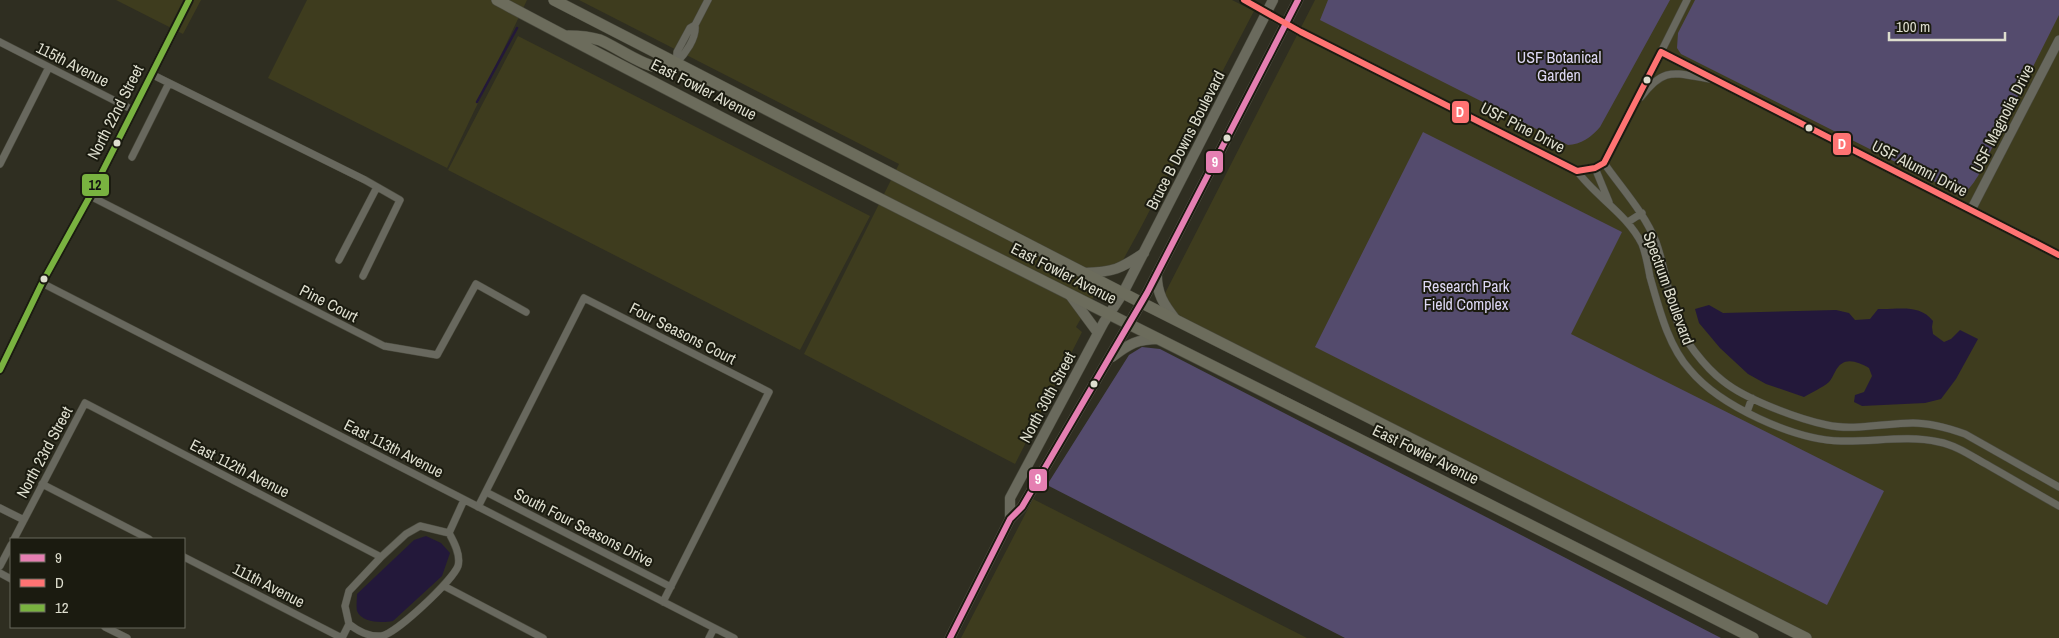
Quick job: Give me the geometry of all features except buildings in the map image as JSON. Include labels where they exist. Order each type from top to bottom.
[{"type":"main road","name":"East Fowler Avenue","points":[[497,0],[1128,324],[1476,496],[1753,638]]},
{"type":"main road","name":"East Fowler Avenue","points":[[554,0],[1176,320],[1806,638]]},
{"type":"main road","name":"Bruce B Downs Boulevard","points":[[1124,293],[1274,0]]},
{"type":"main road","points":[[1128,324],[1298,0]]},
{"type":"main road","points":[[564,36],[582,36],[599,40],[648,64],[663,68],[670,68],[676,63]]},
{"type":"main road","points":[[1084,273],[1114,271],[1122,268],[1144,252]]},
{"type":"main road","points":[[1158,269],[1156,283],[1159,295],[1164,306],[1176,320]]},
{"type":"main road","name":"North 30th Street","points":[[1010,519],[1010,498],[1098,333],[1124,293]]},
{"type":"main road","points":[[1069,294],[1098,333]]},
{"type":"main road","name":"North 30th Street","points":[[950,638],[1010,519],[1022,507],[1128,324]]},
{"type":"main road","points":[[1109,359],[1129,344],[1146,339],[1158,339]]},
{"type":"street","name":"North 22nd Street","points":[[0,370],[42,284],[90,196],[188,0]]},
{"type":"street","points":[[676,63],[676,52],[690,28],[695,25],[708,0]]},
{"type":"street","points":[[1244,0],[1267,12]]},
{"type":"street","points":[[1604,163],[1687,0]]},
{"type":"street","name":"USF Pine Drive","points":[[1267,12],[1577,171],[1595,168],[1604,163]]},
{"type":"street","name":"USF Magnolia Drive","points":[[1971,210],[2059,40]]},
{"type":"street","name":"115th Avenue","points":[[0,42],[133,110]]},
{"type":"street","name":"USF Alumni Drive","points":[[1661,52],[2059,255]]},
{"type":"street","points":[[1,161],[48,67]]},
{"type":"street","points":[[1631,112],[1651,84],[1665,76],[1678,73],[1715,80]]},
{"type":"street","points":[[151,74],[378,187],[400,200],[363,276]]},
{"type":"street","points":[[132,157],[169,83]]},
{"type":"street","name":"Spectrum Boulevard","points":[[1604,163],[1642,213],[1655,241],[1665,272],[1676,320],[1686,339],[1700,359],[1723,382],[1752,398],[1809,421],[1830,426],[1915,423],[1948,428],[1965,434],[2059,487]]},
{"type":"street","name":"Spectrum Boulevard","points":[[1595,168],[1611,207]]},
{"type":"street","name":"Spectrum Boulevard","points":[[1577,171],[1588,185],[1628,222],[1642,245],[1656,296],[1674,348],[1690,370],[1716,394],[1747,412],[1806,435],[1829,440],[1916,438],[1941,442],[1972,456],[2059,506]]},
{"type":"street","points":[[339,260],[378,187]]},
{"type":"street","name":"Pine Court","points":[[90,196],[384,346],[437,355],[476,284],[526,312]]},
{"type":"street","points":[[1628,222],[1642,213]]},
{"type":"street","name":"East 113th Avenue","points":[[42,284],[734,638]]},
{"type":"street","name":"Four Seasons Court","points":[[478,507],[584,298],[769,392],[663,602]]},
{"type":"street","points":[[1747,412],[1752,398]]},
{"type":"street","name":"North 23rd Street","points":[[15,538],[86,404]]},
{"type":"street","name":"East 112th Avenue","points":[[86,404],[381,557]]},
{"type":"street","points":[[42,484],[147,538]]},
{"type":"street","name":"South Four Seasons Drive","points":[[486,492],[670,587]]},
{"type":"street","points":[[449,533],[464,500]]},
{"type":"street","points":[[0,508],[24,520]]},
{"type":"street","points":[[342,638],[349,624],[345,606],[349,591],[381,557],[406,534],[420,526],[449,533],[457,549],[458,564],[444,586],[399,627],[383,636],[361,633],[349,624]]},
{"type":"street","points":[[0,566],[10,546]]},
{"type":"street","name":"111th Avenue","points":[[185,558],[342,638]]},
{"type":"street","points":[[444,586],[543,638]]},
{"type":"street","points":[[107,628],[127,638]]},
{"type":"street","points":[[709,638],[714,628]]},
{"type":"shaded area","points":[[116,0],[201,0],[183,34]]},
{"type":"shaded area","points":[[307,0],[527,0],[447,168],[268,78]]},
{"type":"shaded area","points":[[579,0],[1232,0],[1254,11],[1123,260],[1112,265],[1076,327],[1082,332],[1015,464],[804,354],[899,164]]},
{"type":"shaded area","points":[[1315,0],[2059,0],[2059,638],[1803,638],[1158,307]]},
{"type":"shaded area","points":[[518,36],[870,216],[800,350],[448,170]]},
{"type":"shaded area","points":[[1709,305],[1723,313],[1836,310],[1849,313],[1855,320],[1870,319],[1878,309],[1907,309],[1927,315],[1933,321],[1933,334],[1944,342],[1951,339],[1960,330],[1978,339],[1956,379],[1941,399],[1925,403],[1862,406],[1854,402],[1855,395],[1864,392],[1872,376],[1869,368],[1859,363],[1850,361],[1842,364],[1829,382],[1804,397],[1766,384],[1748,374],[1720,348],[1699,323],[1695,309]]},
{"type":"shaded area","points":[[1033,499],[1307,638],[961,638]]},
{"type":"shaded area","points":[[426,536],[441,543],[450,553],[442,576],[393,621],[378,622],[363,618],[357,611],[357,594],[414,540]]},
{"type":"green space","name":"USF Botanical Garden","points":[[1328,0],[1670,0],[1600,127],[1586,139],[1568,145],[1320,20]]},
{"type":"green space","points":[[1695,0],[2059,0],[2059,15],[1978,176],[1967,190],[1957,193],[1681,54],[1677,48],[1678,33]]},
{"type":"green space","name":"Research Park Field Complex","points":[[1423,132],[1622,232],[1571,334],[1884,491],[1827,605],[1315,347]]},
{"type":"green space","points":[[1142,347],[1160,349],[1721,638],[1345,638],[1047,485],[1129,355]]},
{"type":"waterway","points":[[477,102],[517,28]]},
{"type":"transit line","name":"12","points":[[0,370],[42,283],[90,196],[189,0]]},
{"type":"transit line","name":"D","points":[[1244,0],[1301,32],[1577,171],[1595,168],[1604,163],[1661,52],[2059,255]]},
{"type":"transit line","name":"9","points":[[950,638],[1010,519],[1022,507],[1147,293],[1298,0]]}]
